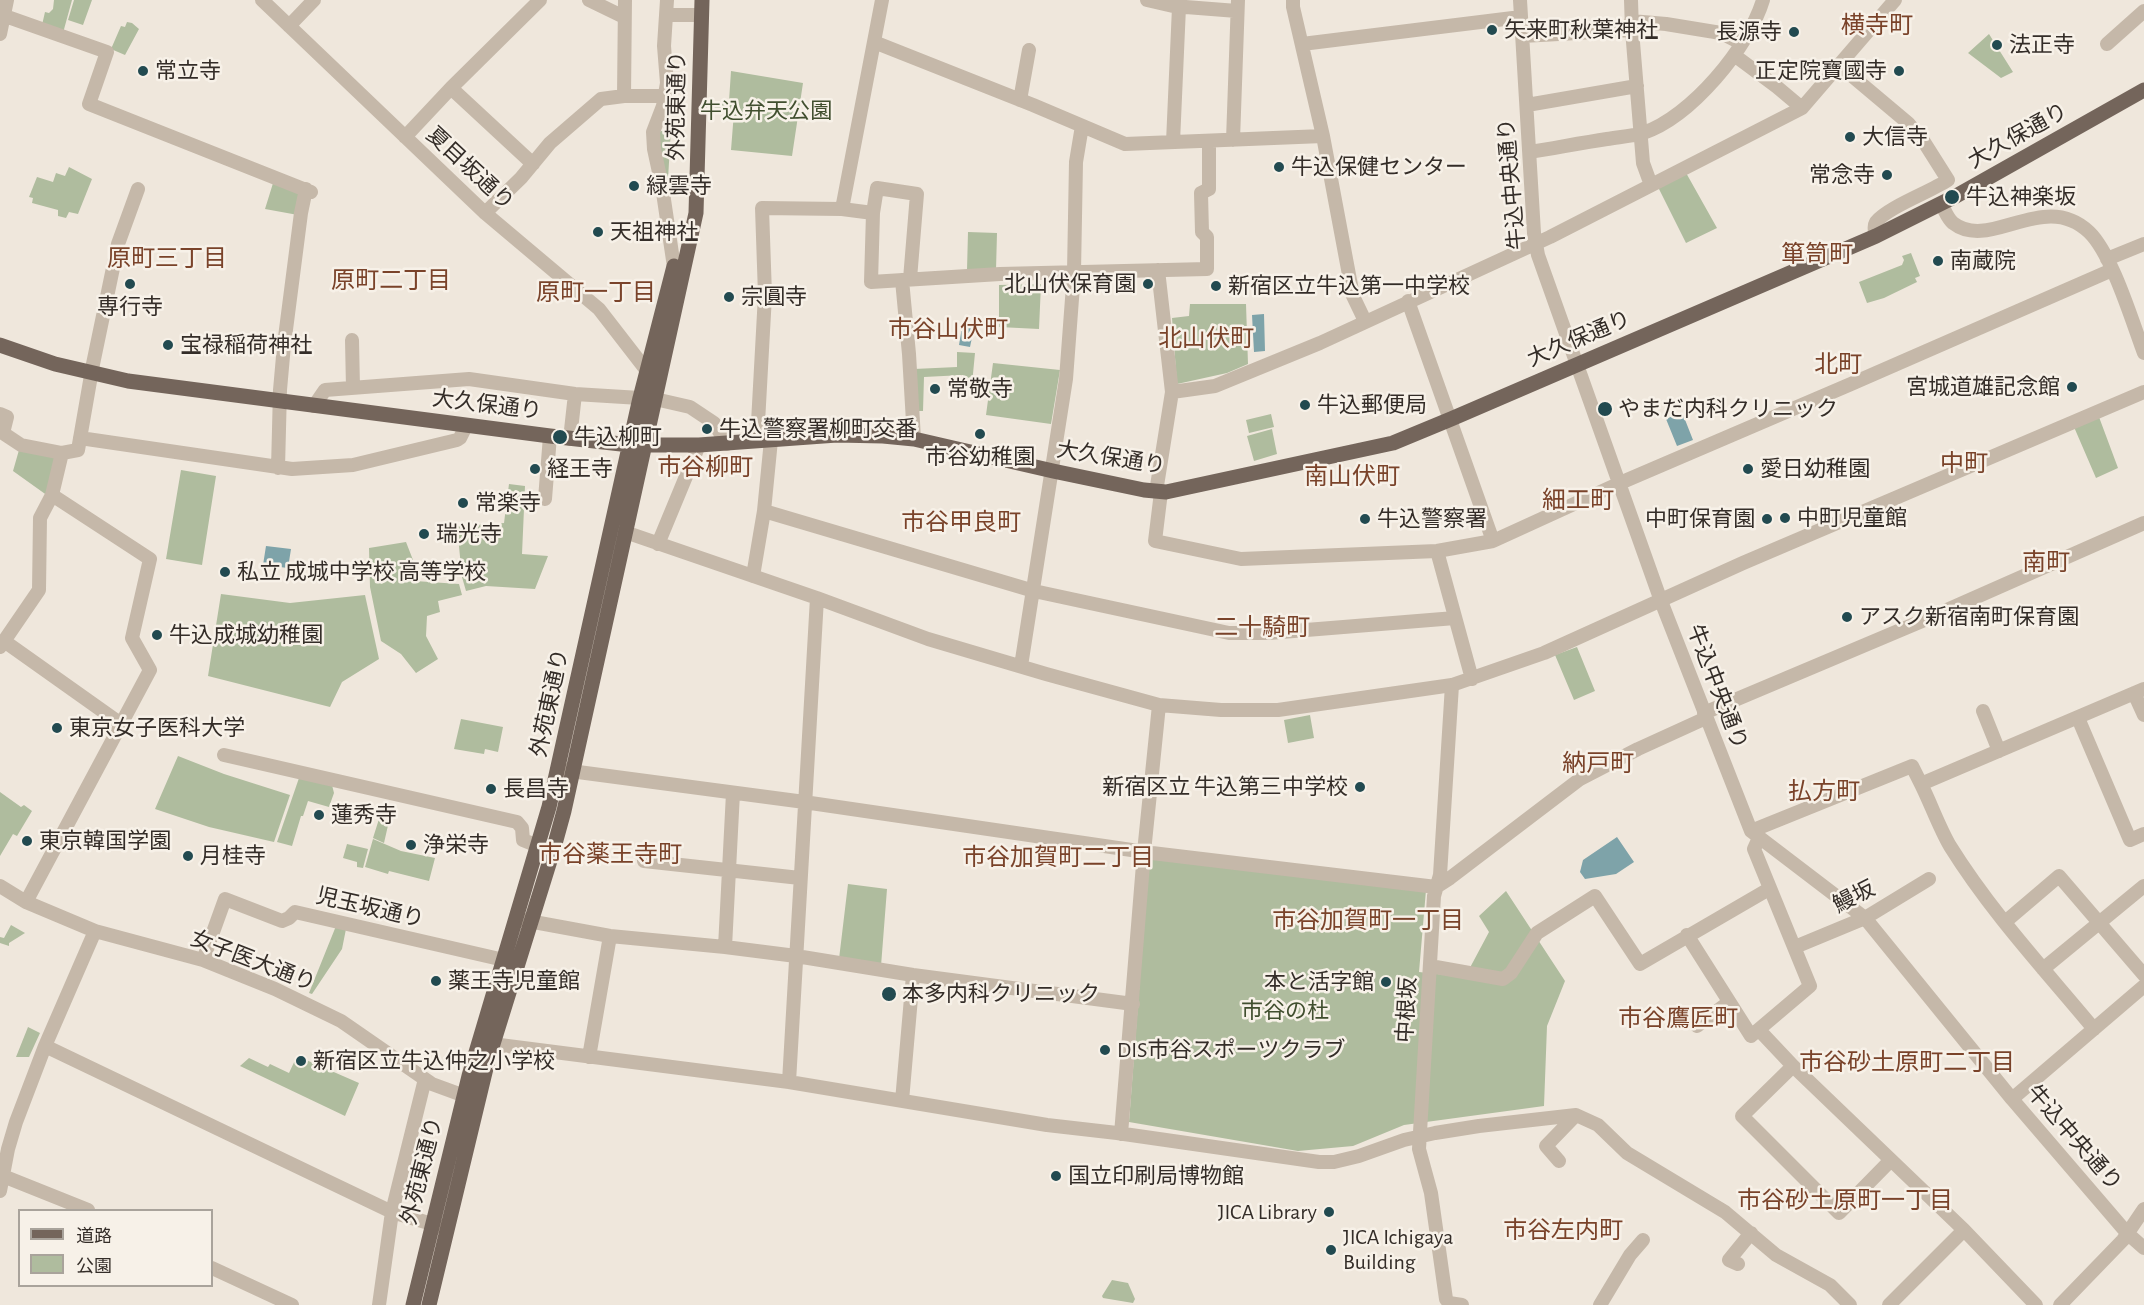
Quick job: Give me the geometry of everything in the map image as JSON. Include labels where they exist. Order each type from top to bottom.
[{"type":"main road","name":"外苑東通り","points":[[429,1305],[448,1229],[471,1099],[504,960],[524,920],[553,851],[566,771],[647,399],[696,213],[702,8]]},
{"type":"main road","name":"大久保通り","points":[[0,345],[91,374],[201,392],[570,439],[637,445],[699,445],[837,435],[914,439],[1053,471],[1159,492],[1393,443],[1876,236],[1941,204],[2144,90]]},
{"type":"main road","name":"外苑東通り","points":[[647,399],[646,371],[674,267],[696,213]]},
{"type":"main road","name":"外苑東通り","points":[[413,1305],[432,1224],[471,1099],[492,1044],[524,920],[538,846],[566,771],[625,532],[637,445]]},
{"type":"street","points":[[0,34],[7,0]]},
{"type":"street","name":"夏目坂通り","points":[[262,0],[485,213],[599,309],[646,371]]},
{"type":"street","points":[[289,26],[314,0]]},
{"type":"street","points":[[589,0],[624,17]]},
{"type":"street","points":[[624,0],[624,96]]},
{"type":"street","points":[[667,0],[664,46],[667,74],[663,106],[653,132],[674,267]]},
{"type":"street","points":[[842,209],[882,0]]},
{"type":"street","points":[[1147,0],[1179,7],[1238,6],[1233,140]]},
{"type":"street","points":[[1293,0],[1323,136],[1353,296],[1365,321]]},
{"type":"street","name":"牛込中央通り","points":[[1520,0],[1535,244],[1661,601],[1705,716],[1755,835],[1865,918],[2012,1099],[2127,1233],[2144,1248]]},
{"type":"street","points":[[1631,0],[1643,163],[1652,185]]},
{"type":"street","points":[[1530,152],[1641,134],[1659,127],[1697,97],[1717,77],[1738,49],[1756,18],[1763,0]]},
{"type":"street","points":[[1172,392],[1215,386],[1320,343],[1535,244],[1802,108],[1895,0]]},
{"type":"street","points":[[405,137],[538,1]]},
{"type":"street","points":[[1173,142],[1179,7]]},
{"type":"street","points":[[666,15],[702,8]]},
{"type":"street","points":[[2107,44],[2144,11]]},
{"type":"street","points":[[5,16],[107,52],[89,104],[308,190],[301,213],[284,345],[278,468]]},
{"type":"street","points":[[1302,44],[1521,16]]},
{"type":"street","points":[[1522,36],[1632,25],[1666,24],[1721,33],[1802,108]]},
{"type":"street","points":[[874,42],[1125,144],[1323,136]]},
{"type":"street","points":[[1020,100],[1029,50]]},
{"type":"street","points":[[1839,65],[1908,123],[1924,141],[1948,180],[1903,203],[1877,221],[1874,228],[1876,236]]},
{"type":"street","points":[[1527,105],[1637,86]]},
{"type":"street","points":[[451,88],[533,164]]},
{"type":"street","points":[[485,213],[521,178],[550,143],[602,99],[624,96],[664,96]]},
{"type":"street","points":[[1021,666],[1066,379],[1074,272],[1076,162],[1082,126]]},
{"type":"street","points":[[914,439],[906,279],[917,194],[877,188],[873,213],[871,282],[906,279],[1074,272],[1207,270],[1207,237],[1202,232],[1201,193],[1209,189],[1209,141]]},
{"type":"street","points":[[0,414],[7,417],[3,433],[21,446],[62,453],[78,450],[118,244],[138,189]]},
{"type":"street","points":[[1941,204],[1954,223],[1970,230],[1985,230],[2040,216],[2065,218],[2079,224],[2097,242],[2110,265],[2144,353]]},
{"type":"street","points":[[753,576],[764,512],[765,295],[759,207],[842,209],[873,213]]},
{"type":"street","points":[[1158,270],[1172,392],[1155,541],[1241,560],[1437,551],[1493,541],[2110,265],[2144,244]]},
{"type":"street","points":[[1408,301],[1493,541]]},
{"type":"street","points":[[352,340],[353,388]]},
{"type":"street","points":[[314,405],[326,390],[469,379],[575,394],[647,399],[690,407],[714,423],[727,444]]},
{"type":"street","points":[[625,532],[928,639],[1160,705],[1221,710],[1278,710],[1452,685],[1544,653],[1743,563],[2144,392]]},
{"type":"street","points":[[570,439],[575,394]]},
{"type":"street","points":[[80,438],[292,469],[353,465],[457,440],[466,426]]},
{"type":"street","points":[[545,499],[550,436]]},
{"type":"street","points":[[658,544],[699,445]]},
{"type":"street","points":[[62,453],[52,495],[40,518],[39,590],[2,644],[121,724]]},
{"type":"street","points":[[26,902],[150,670],[132,638],[150,559],[52,495]]},
{"type":"street","points":[[764,512],[1034,591],[1228,633],[1269,633],[1455,618]]},
{"type":"street","points":[[566,771],[804,802],[1144,852],[1436,887],[1580,779],[1638,749],[1705,716],[2144,523]]},
{"type":"street","points":[[1437,551],[1472,679]]},
{"type":"street","points":[[789,1082],[817,598]]},
{"type":"street","name":"中根坂","points":[[1452,685],[1440,875],[1434,896],[1419,1149],[1431,1193],[1446,1299],[1449,1303],[1462,1305]]},
{"type":"street","points":[[1921,784],[2139,691],[2144,715]]},
{"type":"street","points":[[1120,1134],[1123,1126],[1144,852],[1160,705]]},
{"type":"street","points":[[1983,711],[1999,751]]},
{"type":"street","points":[[2078,718],[2130,840],[2144,834]]},
{"type":"street","points":[[224,755],[517,822],[522,828],[523,840],[538,846]]},
{"type":"street","points":[[1687,935],[1751,1036],[1760,1031],[1810,986],[1754,849],[1755,835],[1912,766],[1949,844],[2005,922],[2094,1029]]},
{"type":"street","points":[[725,947],[733,793]]},
{"type":"street","points":[[644,861],[800,878]]},
{"type":"street","points":[[2005,922],[2059,876],[2144,975]]},
{"type":"street","name":"鰻坂","points":[[1795,947],[1865,918],[1929,879]]},
{"type":"street","name":"女子医大通り","points":[[0,886],[26,902],[95,931],[202,960],[275,989],[341,1021],[439,1088],[471,1099]]},
{"type":"street","points":[[2043,969],[2144,886]]},
{"type":"street","points":[[1430,966],[1503,979],[1511,973],[1537,933],[1594,897],[1640,964],[1769,889]]},
{"type":"street","name":"児玉坂通り","points":[[202,960],[225,899],[282,921],[295,912],[504,960]]},
{"type":"street","points":[[524,920],[610,936],[796,956],[913,975],[1133,1004]]},
{"type":"street","points":[[0,1191],[15,1122],[95,931]]},
{"type":"street","points":[[589,1057],[610,936]]},
{"type":"street","points":[[902,1101],[913,975]]},
{"type":"street","points":[[2012,1099],[2144,986]]},
{"type":"street","points":[[1697,1026],[1729,1002]]},
{"type":"street","points":[[1760,1031],[1793,1066],[1964,1230],[2036,1305]]},
{"type":"street","points":[[492,1044],[789,1082],[1047,1125],[1319,1162],[1334,1162],[1359,1156],[1420,1136],[1479,1126],[1575,1115],[1598,1125],[1627,1153],[1725,1212],[1776,1255],[1830,1285],[1850,1305]]},
{"type":"street","points":[[45,1046],[392,1212],[448,1229]]},
{"type":"street","points":[[1793,1066],[1742,1116],[1839,1213],[1891,1160]]},
{"type":"street","points":[[379,1305],[392,1212],[425,1079]]},
{"type":"street","points":[[1559,1161],[1546,1146],[1575,1115]]},
{"type":"street","points":[[3,1176],[86,1209]]},
{"type":"street","points":[[2060,1305],[2123,1240],[2144,1209]]},
{"type":"street","points":[[1889,1305],[1964,1230]]},
{"type":"street","points":[[1738,1264],[1729,1260],[1751,1233]]},
{"type":"street","points":[[1600,1305],[1630,1255],[1643,1240]]},
{"type":"street","points":[[213,1268],[292,1305]]},
{"type":"green space","points":[[54,0],[72,0],[63,33],[42,25],[45,12],[49,13],[53,9]]},
{"type":"green space","points":[[74,0],[92,0],[83,25],[68,20]]},
{"type":"green space","points":[[127,22],[139,29],[125,55],[111,49],[121,26],[125,27]]},
{"type":"green space","points":[[1989,34],[2013,72],[2001,78],[1968,53]]},
{"type":"green space","name":"牛込弁天公園","points":[[731,71],[803,83],[792,156],[731,150],[734,112],[713,111],[713,101],[729,101]]},
{"type":"green space","points":[[671,129],[668,179],[662,179],[657,132]]},
{"type":"green space","points":[[69,167],[92,179],[78,214],[69,212],[66,218],[58,216],[58,210],[32,203],[33,198],[29,197],[37,177],[53,182],[56,173],[65,176]]},
{"type":"green space","points":[[1685,171],[1717,228],[1686,243],[1657,185]]},
{"type":"green space","points":[[274,180],[302,190],[298,215],[265,209]]},
{"type":"green space","points":[[968,232],[997,233],[996,270],[967,270]]},
{"type":"green space","points":[[1911,253],[1920,276],[1915,278],[1917,282],[1884,298],[1867,303],[1859,282],[1902,265],[1904,260],[1902,256]]},
{"type":"green space","points":[[1041,284],[1039,329],[999,327],[999,285]]},
{"type":"green space","points":[[1190,304],[1246,304],[1248,364],[1227,373],[1177,384],[1172,318],[1189,316]]},
{"type":"green space","points":[[957,352],[975,353],[972,384],[963,383],[963,375],[924,377],[923,411],[918,411],[914,369],[957,367]]},
{"type":"green space","points":[[993,363],[1060,370],[1051,424],[986,415]]},
{"type":"green space","points":[[1271,414],[1274,427],[1249,433],[1246,420]]},
{"type":"green space","points":[[2099,417],[2118,468],[2096,478],[2074,427]]},
{"type":"green space","points":[[1272,429],[1277,454],[1254,461],[1247,436]]},
{"type":"green space","points":[[19,450],[51,454],[56,459],[48,496],[13,471]]},
{"type":"green space","points":[[181,470],[216,476],[202,565],[166,559]]},
{"type":"green space","points":[[509,484],[525,486],[522,554],[548,556],[535,589],[486,586],[466,591],[462,577],[457,526],[504,523]]},
{"type":"green space","points":[[406,542],[413,560],[415,581],[459,584],[462,595],[438,601],[440,612],[427,616],[426,636],[438,659],[416,673],[401,654],[381,641],[370,587],[369,548]]},
{"type":"green space","points":[[221,594],[290,603],[365,595],[379,659],[342,682],[330,707],[208,676]]},
{"type":"green space","points":[[1577,647],[1595,691],[1574,700],[1555,655]]},
{"type":"green space","points":[[1310,715],[1314,738],[1288,743],[1284,720]]},
{"type":"green space","points":[[461,719],[503,727],[498,752],[485,749],[484,754],[454,749]]},
{"type":"green space","points":[[178,756],[224,774],[290,795],[274,842],[209,827],[155,809]]},
{"type":"green space","points":[[299,778],[332,785],[334,793],[329,807],[308,801],[292,846],[277,842]]},
{"type":"green space","points":[[0,792],[21,807],[24,805],[32,811],[17,836],[13,834],[0,856]]},
{"type":"green space","points":[[379,819],[389,821],[384,843],[373,838]]},
{"type":"green space","points":[[373,839],[401,851],[435,858],[429,881],[389,871],[388,874],[365,867]]},
{"type":"green space","points":[[347,844],[368,849],[363,868],[357,867],[357,862],[343,858]]},
{"type":"green space","name":"市谷の杜","points":[[1149,859],[1426,890],[1419,972],[1465,977],[1489,932],[1479,916],[1506,891],[1565,981],[1547,1026],[1544,1106],[1404,1125],[1353,1146],[1298,1151],[1129,1122]]},
{"type":"green space","points":[[848,884],[887,889],[881,966],[839,959]]},
{"type":"green space","points":[[11,925],[25,933],[9,943],[9,946],[0,943],[0,937],[4,938]]},
{"type":"green space","points":[[336,926],[346,929],[342,949],[312,994],[309,993]]},
{"type":"green space","points":[[28,1027],[40,1033],[29,1057],[16,1057]]},
{"type":"green space","points":[[297,1056],[359,1083],[345,1116],[240,1066],[249,1058],[289,1073]]},
{"type":"green space","points":[[1112,1280],[1128,1283],[1135,1299],[1133,1303],[1103,1298]]},
{"type":"water","points":[[1264,314],[1265,351],[1254,352],[1252,315]]},
{"type":"water","points":[[963,321],[975,323],[970,347],[959,345]]},
{"type":"water","points":[[1682,412],[1693,440],[1677,446],[1666,419]]},
{"type":"water","points":[[266,546],[291,549],[288,568],[263,565]]},
{"type":"water","points":[[1617,837],[1634,862],[1616,874],[1585,879],[1580,872],[1583,860]]},
{"type":"place","name":"矢来町秋葉神社","points":[[1492,30]]},
{"type":"place","name":"長源寺","points":[[1794,32]]},
{"type":"place","name":"法正寺","points":[[1997,45]]},
{"type":"place","name":"常立寺","points":[[143,71]]},
{"type":"place","name":"正定院寶國寺","points":[[1899,71]]},
{"type":"place","name":"大信寺","points":[[1850,137]]},
{"type":"place","name":"牛込保健センター","points":[[1279,167]]},
{"type":"place","name":"常念寺","points":[[1887,175]]},
{"type":"place","name":"緑雲寺","points":[[634,186]]},
{"type":"place","name":"牛込神楽坂","points":[[1952,197]]},
{"type":"place","name":"天祖神社","points":[[598,232]]},
{"type":"place","name":"南蔵院","points":[[1938,261]]},
{"type":"place","name":"専行寺","points":[[130,284]]},
{"type":"place","name":"北山伏保育園","points":[[1148,284]]},
{"type":"place","name":"新宿区立牛込第一中学校","points":[[1216,286]]},
{"type":"place","name":"宗圓寺","points":[[729,297]]},
{"type":"place","name":"宝禄稲荷神社","points":[[168,345]]},
{"type":"place","name":"宮城道雄記念館","points":[[2072,387]]},
{"type":"place","name":"常敬寺","points":[[935,389]]},
{"type":"place","name":"牛込郵便局","points":[[1305,405]]},
{"type":"place","name":"やまだ内科クリニック","points":[[1605,409]]},
{"type":"place","name":"牛込警察署柳町交番","points":[[707,429]]},
{"type":"place","name":"市谷幼稚園","points":[[980,434]]},
{"type":"place","name":"牛込柳町","points":[[560,437]]},
{"type":"place","name":"経王寺","points":[[535,469]]},
{"type":"place","name":"愛日幼稚園","points":[[1748,469]]},
{"type":"place","name":"常楽寺","points":[[463,503]]},
{"type":"place","name":"中町児童館","points":[[1785,518]]},
{"type":"place","name":"牛込警察署","points":[[1365,519]]},
{"type":"place","name":"中町保育園","points":[[1767,519]]},
{"type":"place","name":"瑞光寺","points":[[424,534]]},
{"type":"place","name":"私立 成城中学校 高等学校","points":[[225,572]]},
{"type":"place","name":"アスク新宿南町保育園","points":[[1847,617]]},
{"type":"place","name":"牛込成城幼稚園","points":[[157,635]]},
{"type":"place","name":"東京女子医科大学","points":[[57,728]]},
{"type":"place","name":"新宿区立 牛込第三中学校","points":[[1360,787]]},
{"type":"place","name":"長昌寺","points":[[491,789]]},
{"type":"place","name":"蓮秀寺","points":[[319,815]]},
{"type":"place","name":"東京韓国学園","points":[[27,841]]},
{"type":"place","name":"浄栄寺","points":[[411,845]]},
{"type":"place","name":"月桂寺","points":[[188,856]]},
{"type":"place","name":"薬王寺児童館","points":[[436,981]]},
{"type":"place","name":"本と活字館","points":[[1386,982]]},
{"type":"place","name":"本多内科クリニック","points":[[889,994]]},
{"type":"place","name":"DIS市谷スポーツクラブ","points":[[1105,1050]]},
{"type":"place","name":"新宿区立牛込仲之小学校","points":[[301,1061]]},
{"type":"place","name":"国立印刷局博物館","points":[[1056,1176]]},
{"type":"place","name":"JICA Library","points":[[1329,1212]]},
{"type":"place","name":"JICA Ichigaya Building","points":[[1331,1250]]},
{"type":"district","name":"横寺町","points":[[1877,26]]},
{"type":"district","name":"箪笥町","points":[[1817,255]]},
{"type":"district","name":"原町三丁目","points":[[167,259]]},
{"type":"district","name":"原町二丁目","points":[[391,281]]},
{"type":"district","name":"原町一丁目","points":[[596,293]]},
{"type":"district","name":"市谷山伏町","points":[[948,330]]},
{"type":"district","name":"北山伏町","points":[[1206,339]]},
{"type":"district","name":"北町","points":[[1838,365]]},
{"type":"district","name":"中町","points":[[1964,464]]},
{"type":"district","name":"市谷柳町","points":[[705,468]]},
{"type":"district","name":"南山伏町","points":[[1352,477]]},
{"type":"district","name":"細工町","points":[[1578,501]]},
{"type":"district","name":"市谷甲良町","points":[[961,523]]},
{"type":"district","name":"南町","points":[[2046,563]]},
{"type":"district","name":"二十騎町","points":[[1262,628]]},
{"type":"district","name":"納戸町","points":[[1598,764]]},
{"type":"district","name":"払方町","points":[[1824,792]]},
{"type":"district","name":"市谷薬王寺町","points":[[610,855]]},
{"type":"district","name":"市谷加賀町二丁目","points":[[1058,858]]},
{"type":"district","name":"市谷加賀町一丁目","points":[[1368,921]]},
{"type":"district","name":"市谷鷹匠町","points":[[1678,1019]]},
{"type":"district","name":"市谷砂土原町二丁目","points":[[1907,1063]]},
{"type":"district","name":"市谷砂土原町一丁目","points":[[1845,1201]]},
{"type":"district","name":"市谷左内町","points":[[1563,1231]]}]
